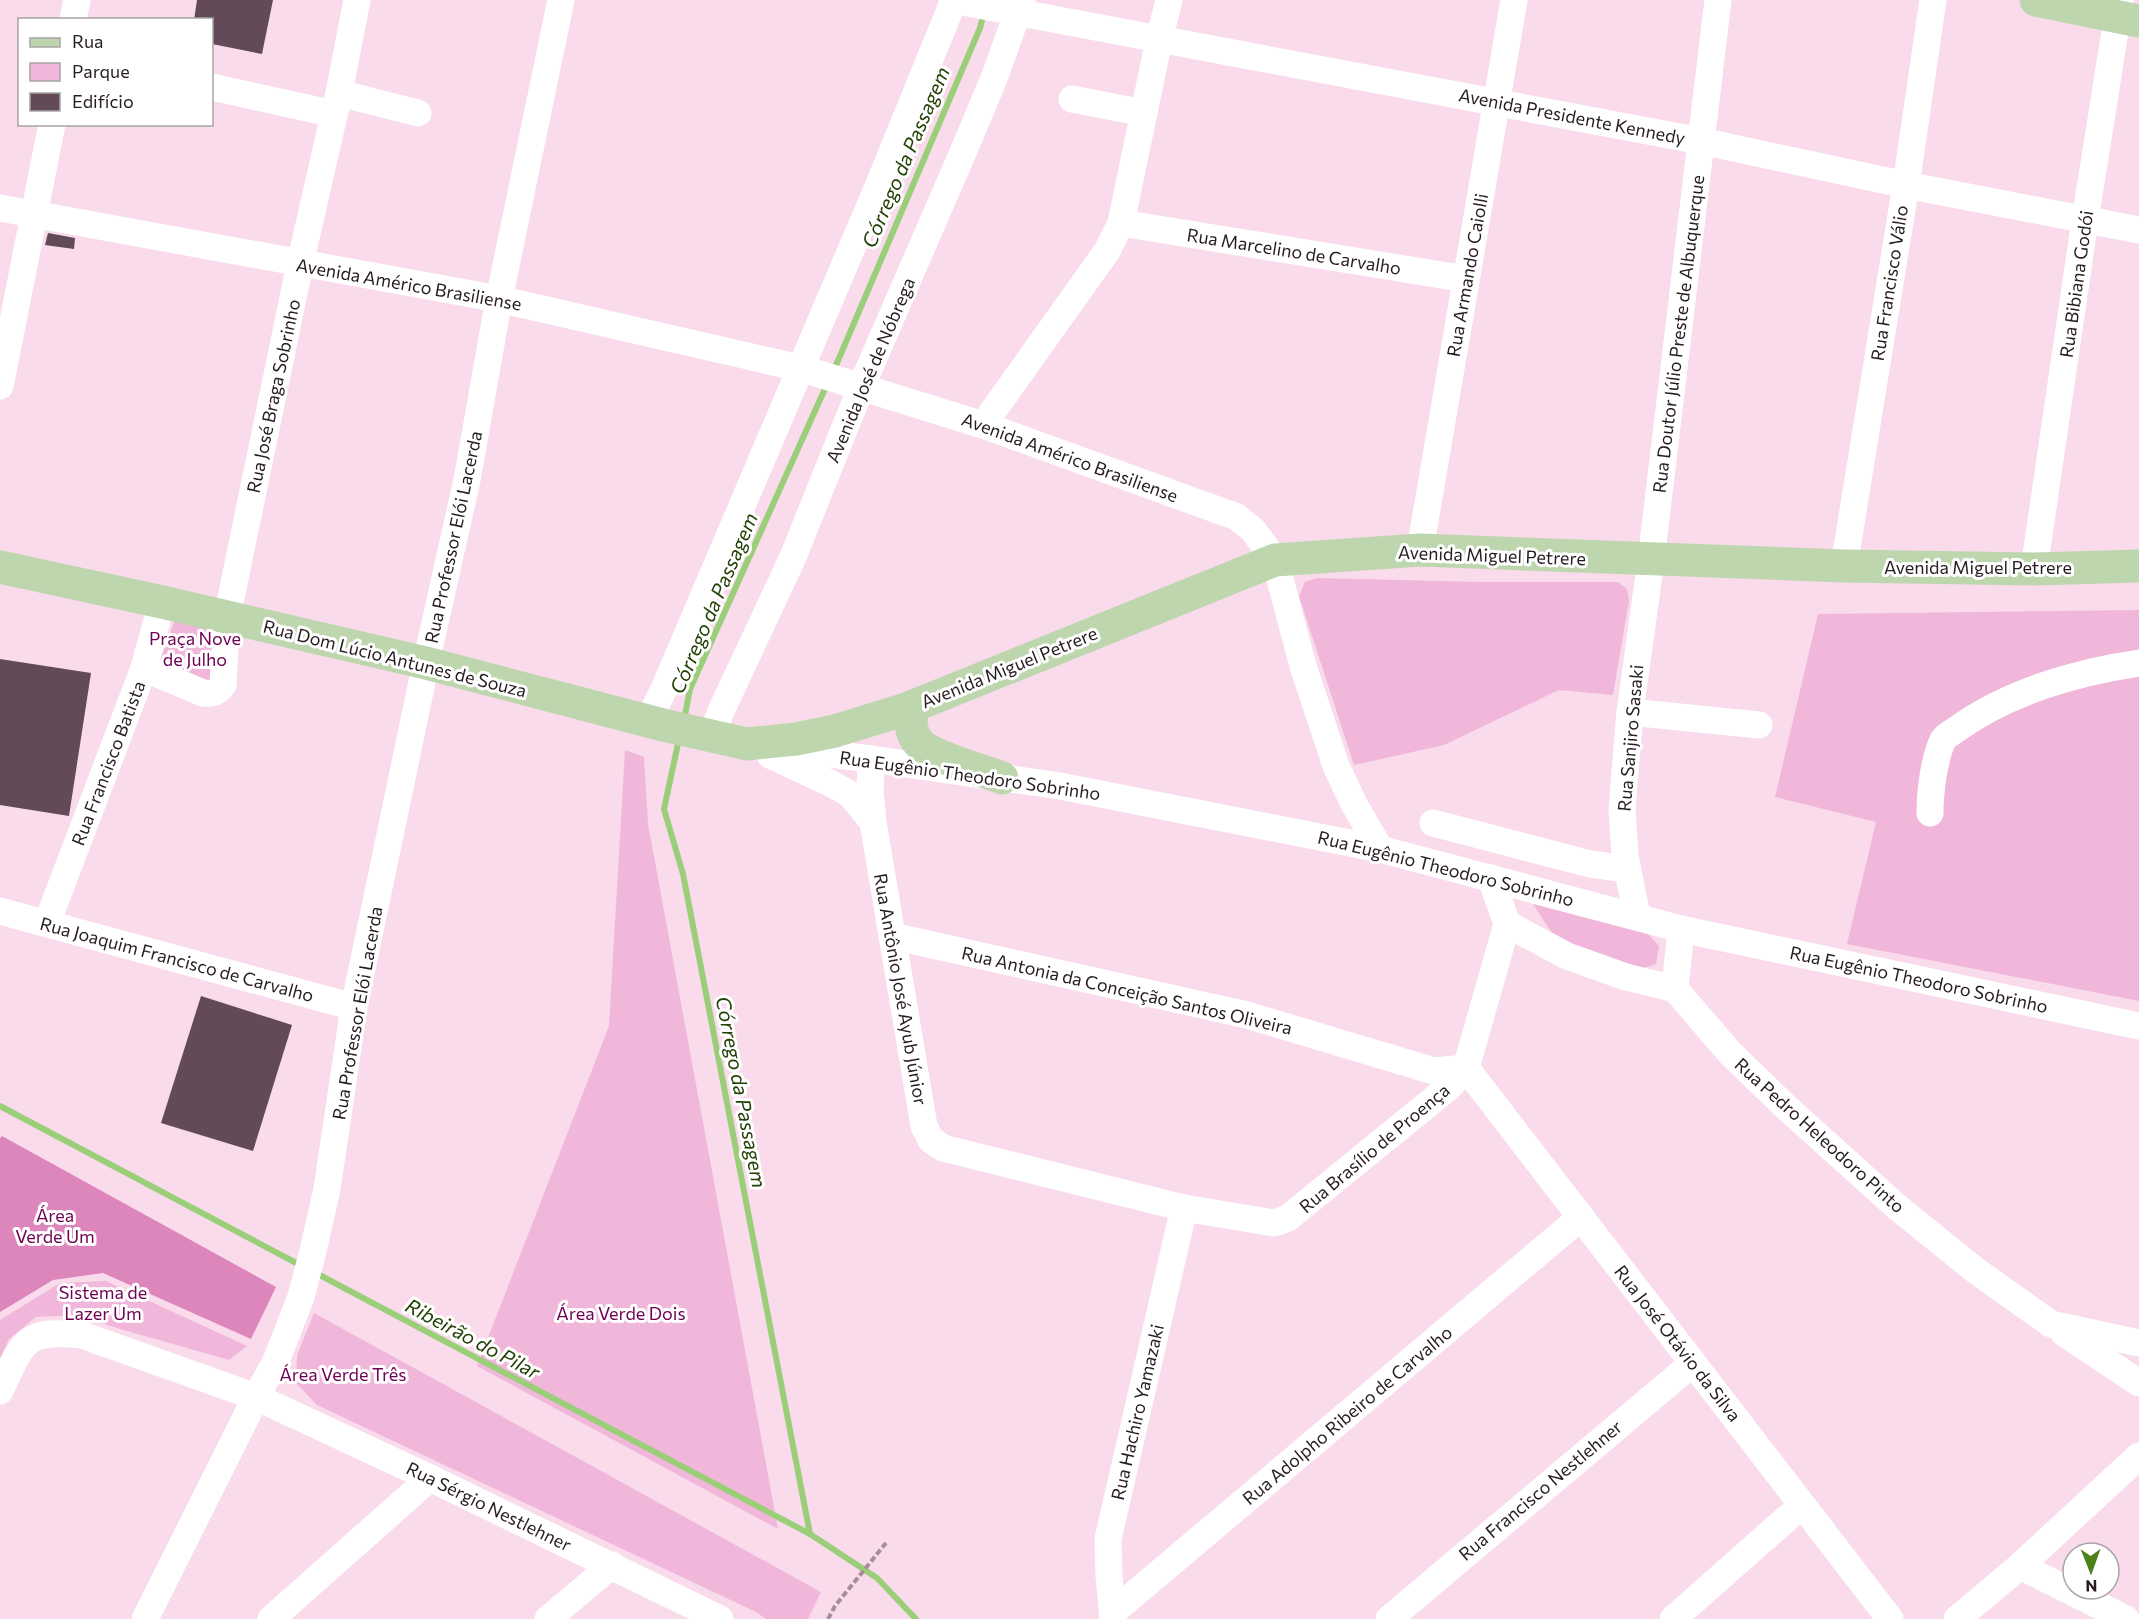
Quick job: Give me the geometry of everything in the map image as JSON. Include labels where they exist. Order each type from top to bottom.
[{"type":"main road","points":[[2036,0],[2125,13]]},
{"type":"main road","name":"Avenida Miguel Petrere","points":[[706,735],[747,744],[796,740],[835,731],[912,707],[1275,560],[1420,550],[1844,566],[2034,569],[2139,566]]},
{"type":"main road","name":"Rua Dom Lúcio Antunes de Souza","points":[[0,567],[426,663],[706,735]]},
{"type":"main road","points":[[912,707],[910,723],[919,743],[933,753],[1002,778]]},
{"type":"street","points":[[73,18],[77,0]]},
{"type":"street","name":"Rua José Braga Sobrinho","points":[[227,617],[357,0]]},
{"type":"street","name":"Rua Professor Elói Lacerda","points":[[256,1397],[276,1361],[300,1297],[327,1189],[354,1007],[467,480],[499,299],[561,0]]},
{"type":"street","points":[[983,425],[1107,251],[1121,223],[1169,0]]},
{"type":"street","name":"Rua Armando Caiolli","points":[[1420,550],[1515,0]]},
{"type":"street","name":"Rua Doutor Júlio Preste de Albuquerque","points":[[1651,560],[1718,0]]},
{"type":"street","name":"Rua Francisco Válio","points":[[1844,566],[1933,0]]},
{"type":"street","points":[[655,723],[664,689],[808,370],[886,166],[957,1]]},
{"type":"street","name":"Avenida Presidente Kennedy","points":[[957,1],[1014,7],[1159,40],[1701,141],[2139,230]]},
{"type":"street","name":"Avenida José de Nóbrega","points":[[706,735],[721,711],[793,557],[855,383],[964,150],[995,76],[1014,7]]},
{"type":"street","name":"Rua Bibiana Godói","points":[[2034,569],[2085,220],[2125,13]]},
{"type":"street","points":[[213,87],[418,113]]},
{"type":"street","points":[[1072,99],[1144,113]]},
{"type":"street","points":[[0,386],[52,126]]},
{"type":"street","name":"Avenida Américo Brasiliense","points":[[0,208],[499,299],[808,370],[983,425],[1237,517],[1253,530],[1275,560]]},
{"type":"street","name":"Rua Marcelino de Carvalho","points":[[1121,223],[1466,279]]},
{"type":"street","points":[[1275,560],[1303,666],[1336,766],[1354,804],[1380,849]]},
{"type":"street","name":"Rua Sanjiro Sasaki","points":[[1637,916],[1627,869],[1622,809],[1630,712],[1651,560]]},
{"type":"street","name":"Rua Francisco Batista","points":[[47,923],[144,668],[162,602]]},
{"type":"street","points":[[144,668],[203,693],[219,691],[223,685],[227,617]]},
{"type":"street","points":[[1930,813],[1931,785],[1944,738],[1978,714],[2023,693],[2068,679],[2139,663]]},
{"type":"street","points":[[1630,712],[1759,725]]},
{"type":"street","name":"Rua Eugênio Theodoro Sobrinho","points":[[747,744],[1060,786],[1380,849],[1681,929],[2139,1026]]},
{"type":"street","name":"Rua Antônio José Ayub Júnior","points":[[747,744],[850,794],[873,822]]},
{"type":"street","name":"Rua Antônio José Ayub Júnior","points":[[871,759],[870,791],[873,822],[924,1126],[931,1140],[943,1148]]},
{"type":"street","points":[[1433,824],[1590,864],[1627,869]]},
{"type":"street","points":[[1491,878],[1507,924],[1567,956],[1626,976],[1675,989],[1681,929]]},
{"type":"street","name":"Rua Joaquim Francisco de Carvalho","points":[[0,911],[354,1007]]},
{"type":"street","name":"Rua Brasílio de Proença","points":[[943,1148],[1184,1208],[1274,1222],[1288,1218],[1449,1088],[1466,1068],[1507,924]]},
{"type":"street","name":"Rua Antonia da Conceição Santos Oliveira","points":[[892,936],[1247,1015],[1434,1071],[1466,1068]]},
{"type":"street","name":"Rua Pedro Heleodoro Pinto","points":[[1675,989],[1730,1053],[1787,1108],[1897,1207],[1975,1270],[2051,1324],[2139,1343]]},
{"type":"street","name":"Rua José Otávio da Silva","points":[[1466,1068],[1890,1619]]},
{"type":"street","name":"Rua Hachiro Yamazaki","points":[[1113,1616],[1108,1539],[1184,1208]]},
{"type":"street","name":"Rua Adolpho Ribeiro de Carvalho","points":[[1113,1616],[1581,1217]]},
{"type":"street","points":[[2051,1324],[2139,1383]]},
{"type":"street","name":"Rua Sérgio Nestlehner","points":[[0,1391],[20,1348],[36,1337],[54,1332],[82,1335],[256,1397],[612,1565],[720,1619]]},
{"type":"street","name":"Rua Francisco Nestlehner","points":[[1389,1619],[1693,1363]]},
{"type":"street","points":[[145,1619],[256,1397]]},
{"type":"street","points":[[1957,1619],[2019,1566],[2139,1456]]},
{"type":"street","points":[[271,1619],[430,1478]]},
{"type":"street","points":[[1673,1619],[1802,1505]]},
{"type":"street","points":[[548,1619],[612,1565]]},
{"type":"street","points":[[2019,1566],[2126,1619]]},
{"type":"path","points":[[828,1619],[835,1606],[886,1543]]},
{"type":"green space","points":[[1317,578],[1482,582],[1618,582],[1627,589],[1629,601],[1613,695],[1559,690],[1444,745],[1354,765],[1299,596],[1305,582]]},
{"type":"green space","points":[[2139,610],[2139,1001],[1847,944],[1876,822],[1775,797],[1818,614]]},
{"type":"green space","name":"Praça Nove de Julho","points":[[176,617],[226,628],[216,675],[207,684],[160,661]]},
{"type":"green space","name":"Área Verde Dois","points":[[625,750],[644,757],[648,824],[778,1529],[477,1366],[609,1026]]},
{"type":"green space","points":[[1533,904],[1648,934],[1659,946],[1656,964],[1641,969],[1556,939]]},
{"type":"green space","name":"Área Verde Um","points":[[2,1136],[276,1287],[251,1339],[103,1273],[53,1280],[0,1312],[0,1138]]},
{"type":"green space","name":"Sistema de Lazer Um","points":[[106,1281],[247,1346],[229,1360],[77,1315],[36,1317],[9,1339],[0,1359],[0,1320],[60,1283]]},
{"type":"green space","name":"Área Verde Três","points":[[314,1313],[821,1592],[808,1619],[766,1619],[756,1612],[317,1405],[296,1383],[297,1355]]},
{"type":"building","points":[[197,0],[273,0],[262,54],[213,44],[213,18],[194,18]]},
{"type":"building","points":[[48,233],[75,238],[74,249],[45,245]]},
{"type":"building","points":[[0,659],[91,673],[69,816],[0,805]]},
{"type":"building","points":[[201,996],[292,1025],[253,1151],[161,1123]]},
{"type":"waterway","name":"Córrego da Passagem","points":[[834,370],[980,28],[984,12]]},
{"type":"waterway","name":"Córrego da Passagem","points":[[684,720],[690,689],[828,382]]},
{"type":"waterway","name":"Córrego da Passagem","points":[[679,739],[664,809],[683,874],[810,1534]]},
{"type":"waterway","name":"Ribeirão do Pilar","points":[[0,1106],[302,1266]]},
{"type":"waterway","name":"Ribeirão do Pilar","points":[[314,1272],[810,1534],[877,1578],[916,1619]]}]
